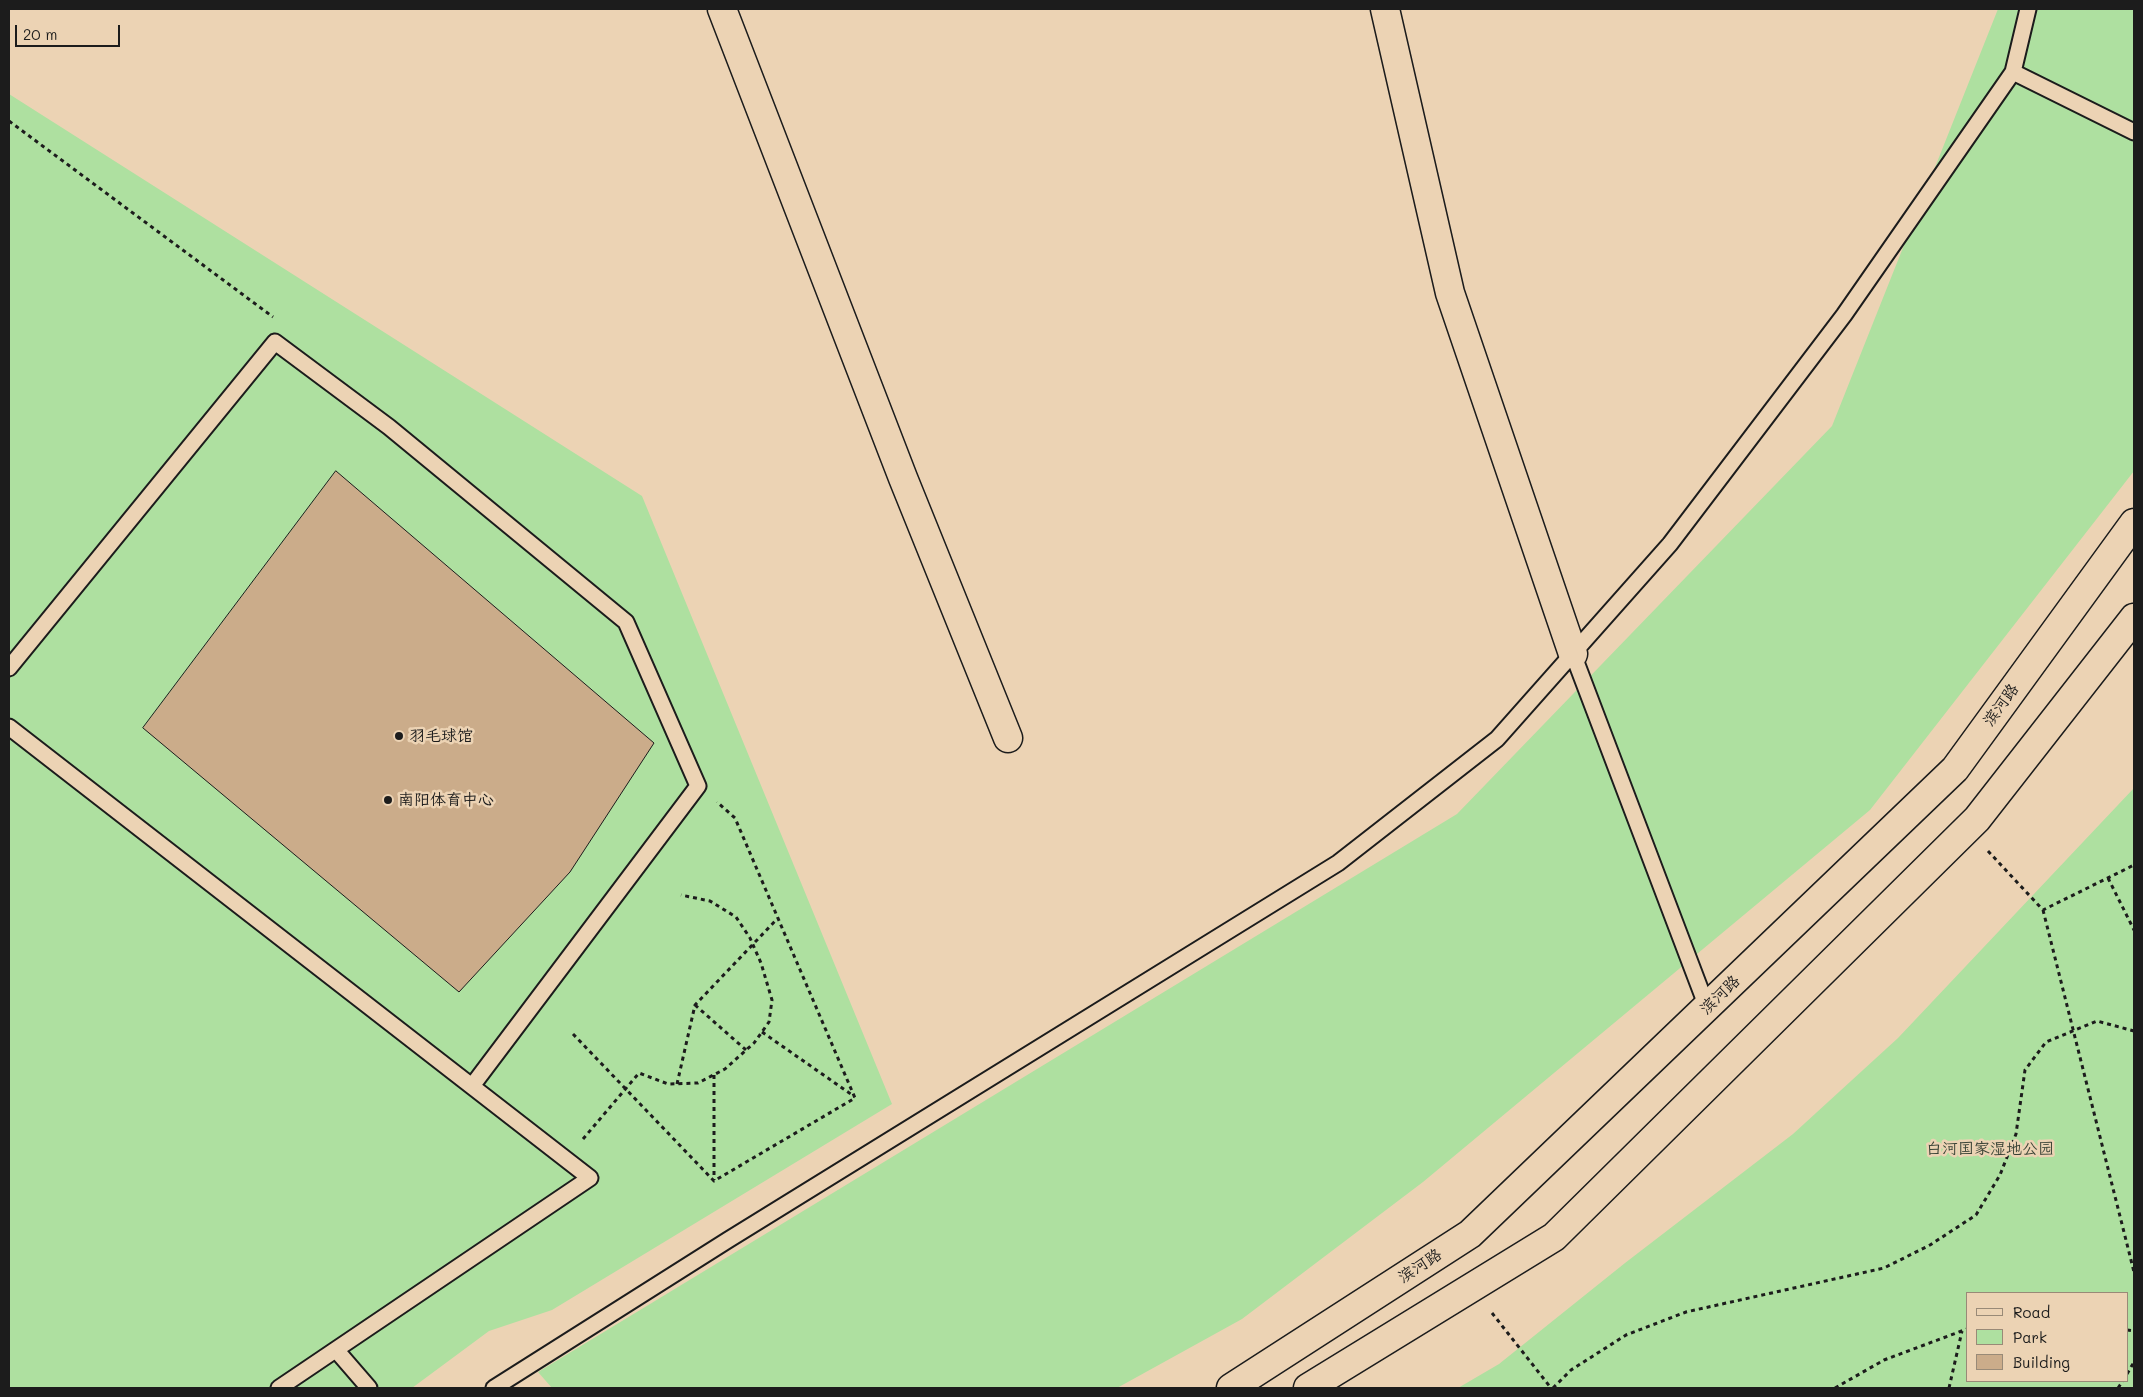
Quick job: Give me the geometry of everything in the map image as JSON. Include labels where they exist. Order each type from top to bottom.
[{"type":"main road","points":[[722,9],[900,469],[1008,738]]},
{"type":"main road","points":[[1385,9],[1450,293],[1573,654]]},
{"type":"main road","name":"滨河路","points":[[1231,1388],[1470,1234],[1707,1008],[1955,769],[2134,523]]},
{"type":"main road","points":[[1308,1388],[1554,1237],[1977,819],[2134,618]]},
{"type":"lane","points":[[494,1388],[728,1240],[1338,863],[1497,739],[1676,536],[1844,315],[2013,72],[2028,9]]},
{"type":"lane","points":[[2013,72],[2134,132]]},
{"type":"lane","points":[[9,668],[275,342],[389,427],[626,622],[698,786],[472,1086]]},
{"type":"lane","points":[[1573,654],[1707,1008]]},
{"type":"lane","points":[[9,727],[590,1178],[279,1388]]},
{"type":"lane","points":[[336,1351],[369,1388]]},
{"type":"path","points":[[9,120],[273,316],[275,342]]},
{"type":"path","points":[[698,786],[735,818],[855,1098]]},
{"type":"path","points":[[1967,829],[2043,910],[2134,1272]]},
{"type":"path","points":[[2043,910],[2134,866]]},
{"type":"path","points":[[2108,878],[2134,930]]},
{"type":"path","points":[[566,1158],[640,1073],[668,1084],[698,1083],[725,1069],[746,1050],[769,1022],[772,1000],[761,963],[736,917],[710,901],[681,895]]},
{"type":"path","points":[[677,1084],[695,1005],[778,918]]},
{"type":"path","points":[[695,1005],[746,1050]]},
{"type":"path","points":[[1472,1287],[1552,1388],[1571,1370],[1626,1335],[1686,1312],[1884,1268],[1930,1245],[1976,1215],[2000,1175],[2016,1134],[2025,1070],[2046,1042],[2097,1021],[2134,1031]]},
{"type":"path","points":[[762,1032],[855,1098]]},
{"type":"path","points":[[573,1034],[714,1181]]},
{"type":"path","points":[[714,1075],[714,1181]]},
{"type":"path","points":[[714,1181],[855,1098]]},
{"type":"path","points":[[2130,1256],[2134,1251]]},
{"type":"path","points":[[1835,1388],[1884,1360],[1966,1329]]},
{"type":"path","points":[[1949,1388],[1962,1331]]},
{"type":"green space","points":[[1998,9],[2134,9],[2134,471],[1870,810],[1423,1182],[1242,1319],[1117,1388],[552,1388],[538,1372],[1457,814],[1832,426]]},
{"type":"green space","name":"南阳体育中心","points":[[9,94],[642,496],[892,1104],[552,1310],[489,1331],[412,1388],[9,1388]]},
{"type":"green space","name":"白河国家湿地公园","points":[[2134,788],[2134,1388],[1458,1388],[1499,1364],[1625,1263],[1793,1134],[1898,1038]]},
{"type":"building","name":"羽毛球馆","points":[[336,471],[654,743],[570,872],[459,992],[143,728]]},
{"type":"place","name":"羽毛球馆","points":[[399,736]]},
{"type":"place","name":"南阳体育中心","points":[[388,800]]}]
